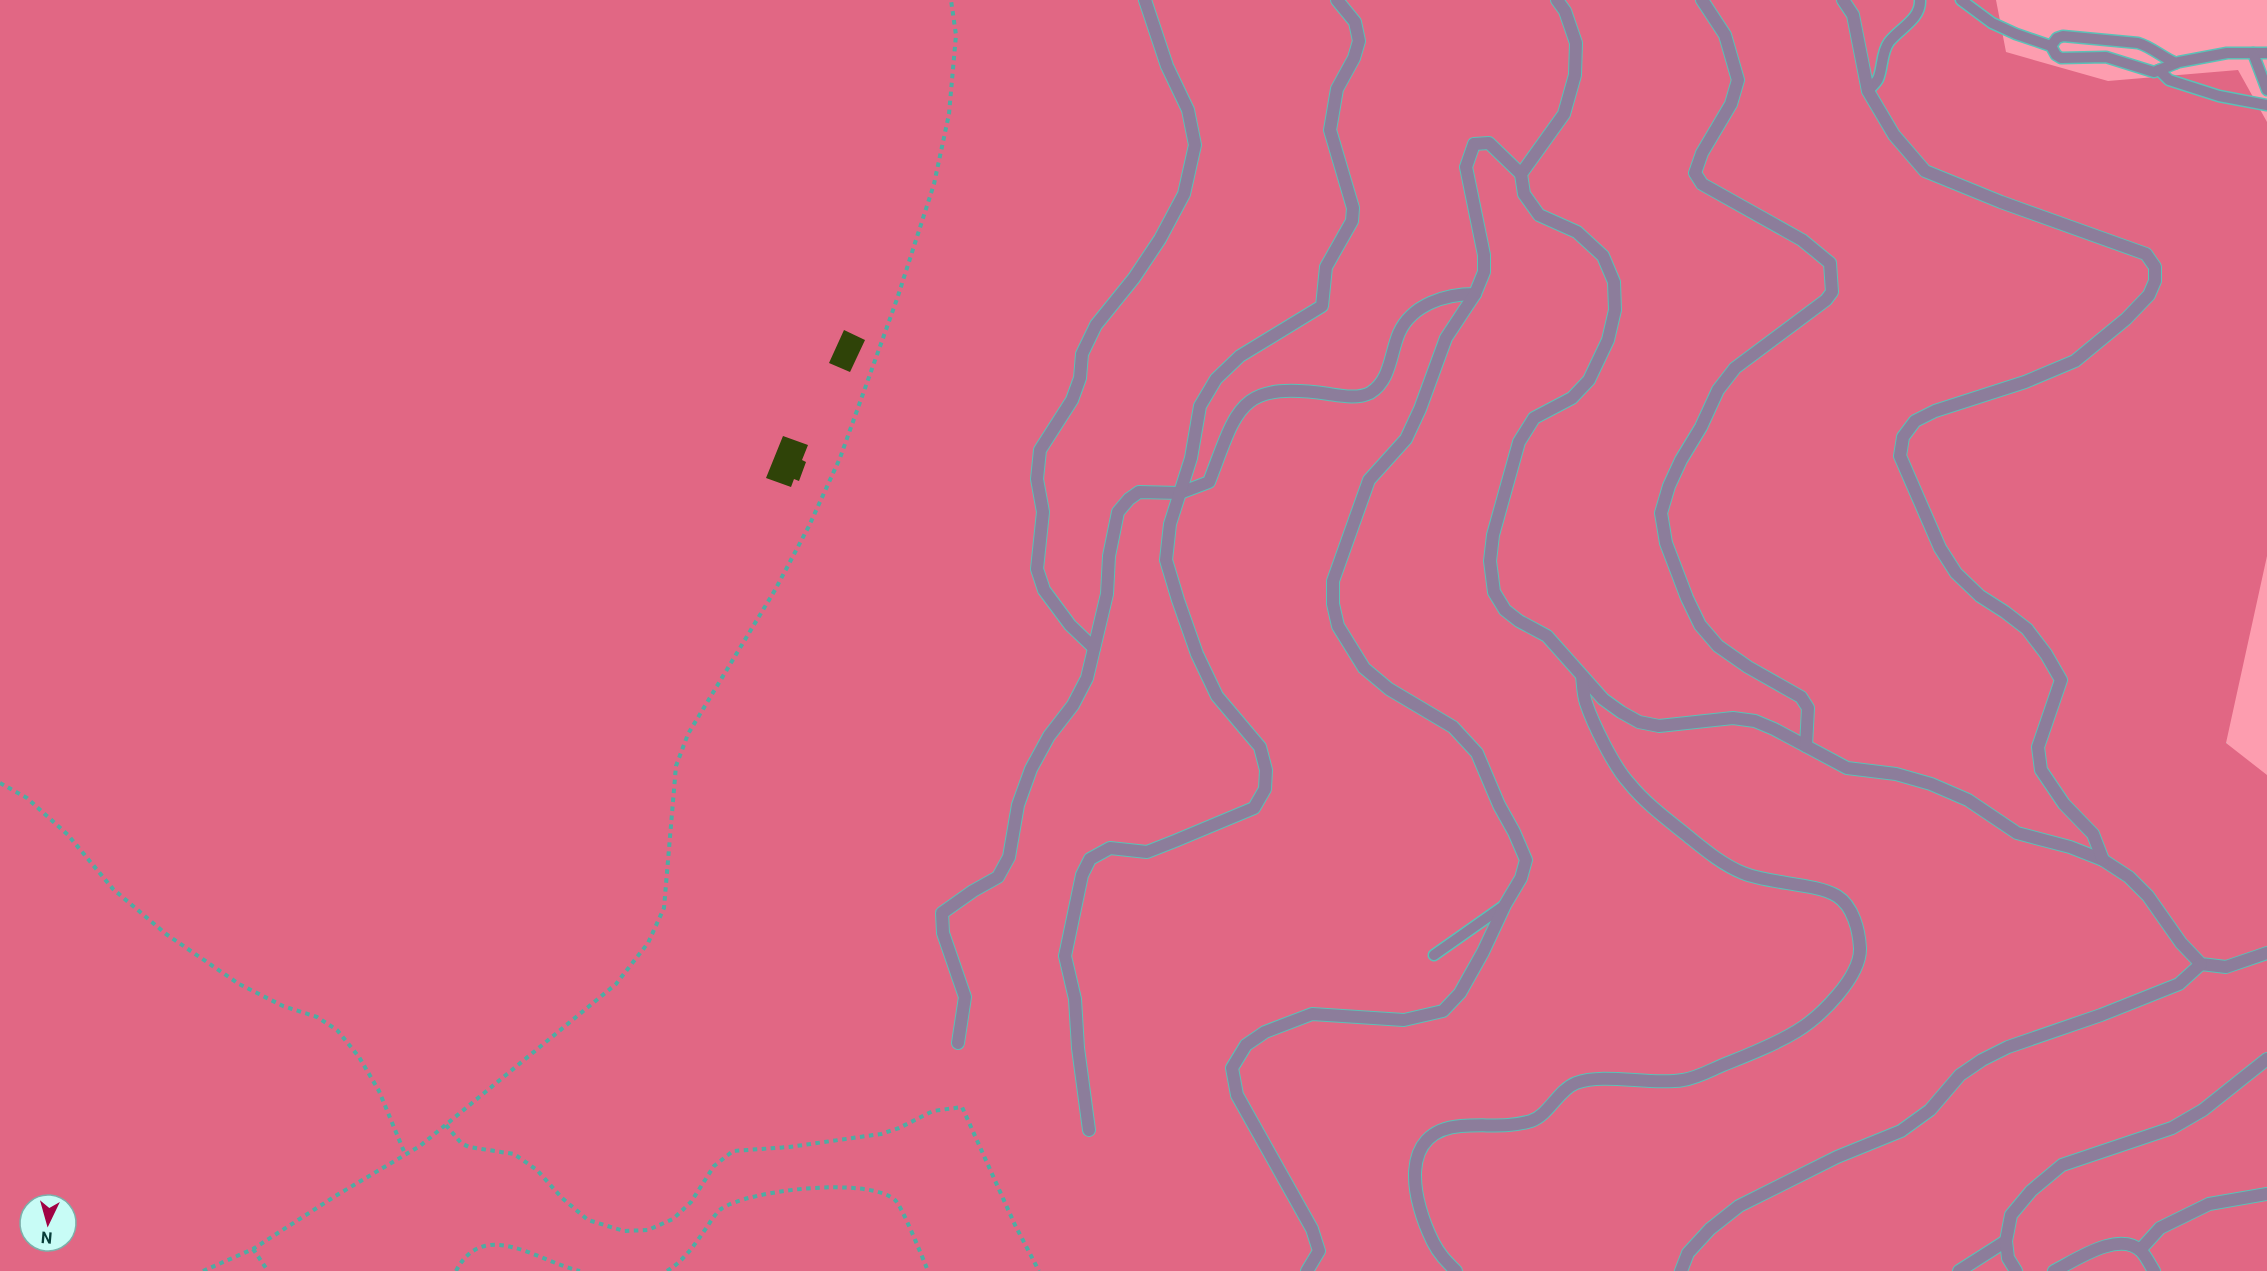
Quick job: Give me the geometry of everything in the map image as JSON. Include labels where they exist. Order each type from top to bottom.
[{"type":"street","points":[[1094,648],[1070,625],[1044,590],[1037,569],[1043,512],[1037,479],[1040,450],[1072,400],[1080,378],[1082,354],[1096,325],[1134,278],[1160,239],[1184,194],[1195,145],[1188,110],[1167,66],[1145,0]]},
{"type":"street","points":[[1089,1130],[1078,1048],[1075,999],[1065,956],[1082,875],[1090,859],[1110,848],[1147,852],[1175,841],[1254,808],[1265,789],[1266,770],[1260,747],[1217,696],[1197,654],[1166,560],[1170,524],[1191,458],[1200,406],[1216,379],[1240,356],[1322,306],[1326,267],[1352,221],[1353,208],[1330,130],[1337,89],[1354,58],[1359,41],[1355,21],[1337,0]]},
{"type":"street","points":[[1521,174],[1564,114],[1575,75],[1576,43],[1565,11],[1557,0]]},
{"type":"street","points":[[1702,0],[1725,35],[1738,80],[1731,104],[1702,153],[1695,173],[1702,184],[1802,240],[1830,263],[1832,292],[1826,300],[1735,368],[1718,390],[1701,427],[1681,460],[1669,486],[1661,513],[1666,543],[1700,625],[1718,645],[1748,667],[1801,697],[1808,708],[1806,746]]},
{"type":"street","points":[[1843,0],[1853,15],[1868,91],[1894,135],[1925,171],[2001,202],[2146,254],[2155,267],[2155,282],[2149,295],[2126,319],[2075,361],[2025,382],[1935,411],[1915,421],[1903,437],[1900,456],[1940,548],[1956,573],[1980,597],[2027,629],[2046,654],[2061,680],[2038,747],[2041,770],[2064,804],[2093,834],[2103,861]]},
{"type":"street","points":[[1307,1271],[1319,1251],[1312,1229],[1237,1095],[1232,1068],[1246,1046],[1265,1032],[1312,1014],[1404,1020],[1443,1011],[1460,993],[1483,952],[1505,905],[1521,878],[1526,860],[1514,832],[1498,805],[1478,753],[1453,728],[1389,689],[1364,668],[1338,626],[1333,604],[1333,582],[1369,480],[1406,440],[1446,338],[1475,294],[1484,272],[1484,255],[1466,167],[1474,144],[1489,142],[1521,174],[1524,194],[1539,215],[1577,232],[1592,243],[1603,256],[1614,282],[1616,310],[1608,340],[1589,380],[1572,398],[1534,418],[1519,442],[1493,535],[1490,561],[1494,592],[1505,610],[1519,621],[1547,636],[1603,699],[1639,722],[1659,726],[1733,718],[1755,721],[1847,768],[1896,774],[1931,784],[1968,800],[2017,833],[2070,847],[2103,861],[2129,877],[2148,896],[2175,935],[2201,964],[2226,967],[2267,953]]},
{"type":"street","points":[[958,1043],[965,997],[943,933],[942,913],[998,877],[1009,857],[1018,805],[1031,769],[1049,736],[1073,705],[1087,678],[1107,594],[1109,556],[1118,512],[1129,499],[1139,492],[1180,493],[1209,482],[1233,420],[1245,404],[1262,394],[1299,390],[1347,397],[1367,395],[1380,386],[1390,364],[1399,333],[1411,314],[1432,302],[1458,294],[1475,294]]},
{"type":"street","points":[[1456,1271],[1440,1255],[1431,1239],[1423,1223],[1414,1189],[1416,1161],[1425,1143],[1439,1132],[1459,1126],[1507,1127],[1534,1120],[1574,1083],[1593,1079],[1662,1082],[1686,1080],[1765,1048],[1799,1030],[1825,1008],[1855,973],[1860,951],[1858,928],[1849,908],[1836,896],[1819,890],[1766,881],[1740,872],[1711,855],[1647,802],[1627,782],[1609,752],[1586,702],[1582,676]]},
{"type":"street","points":[[1680,1271],[1688,1253],[1710,1229],[1739,1206],[1838,1157],[1901,1131],[1930,1110],[1960,1075],[1982,1060],[2008,1047],[2101,1015],[2179,984],[2201,964]]},
{"type":"street","points":[[2016,1271],[2008,1258],[2006,1241],[2011,1215],[2031,1191],[2062,1165],[2172,1128],[2203,1110],[2267,1059]]},
{"type":"street","points":[[2140,1250],[2160,1228],[2209,1204],[2267,1194]]},
{"type":"street","points":[[1959,1271],[2006,1241]]},
{"type":"street","points":[[2054,1271],[2106,1245],[2122,1242],[2140,1250],[2154,1271]]},
{"type":"lane","points":[[1868,91],[1878,79],[1889,43],[1913,20],[1920,0]]},
{"type":"lane","points":[[1961,0],[1992,23],[2051,46],[2056,55],[2061,58],[2106,57],[2154,72],[2176,63],[2226,53],[2267,52]]},
{"type":"lane","points":[[2051,46],[2057,38],[2063,36],[2138,43],[2146,45],[2176,63]]},
{"type":"lane","points":[[2253,53],[2267,90]]},
{"type":"lane","points":[[2159,70],[2169,80],[2219,96],[2267,105]]},
{"type":"lane","points":[[1434,955],[1505,905]]},
{"type":"path","points":[[203,1271],[253,1249],[405,1155],[446,1125],[616,984],[648,944],[664,908],[676,766],[680,755],[688,734],[775,590],[809,526],[840,458],[897,299],[934,184],[949,114],[956,35],[951,0]]},
{"type":"path","points":[[0,783],[27,798],[68,835],[113,889],[166,934],[238,984],[283,1006],[317,1017],[337,1030],[359,1057],[379,1090],[405,1155]]},
{"type":"path","points":[[446,1125],[461,1143],[514,1154],[537,1170],[562,1198],[588,1220],[624,1231],[648,1230],[673,1219],[691,1202],[714,1166],[734,1151],[789,1147],[881,1134],[933,1111],[962,1107],[1015,1225],[1040,1271]]},
{"type":"path","points":[[667,1271],[681,1263],[718,1212],[732,1202],[783,1191],[834,1186],[881,1193],[896,1201],[928,1271]]},
{"type":"path","points":[[456,1271],[467,1253],[487,1245],[518,1248],[580,1271]]},
{"type":"path","points":[[253,1249],[268,1271]]},
{"type":"shaded area","points":[[0,0],[1996,0],[2006,52],[2108,81],[2238,70],[2267,122],[2267,556],[2226,743],[2267,775],[2267,1271],[0,1271]]},
{"type":"shaded area","points":[[1907,0],[2267,0],[2267,865],[2253,871],[2153,392]]},
{"type":"building","points":[[844,330],[865,340],[850,372],[829,363]]},
{"type":"building","points":[[783,436],[808,445],[802,460],[806,462],[799,481],[794,479],[791,487],[766,478]]}]
